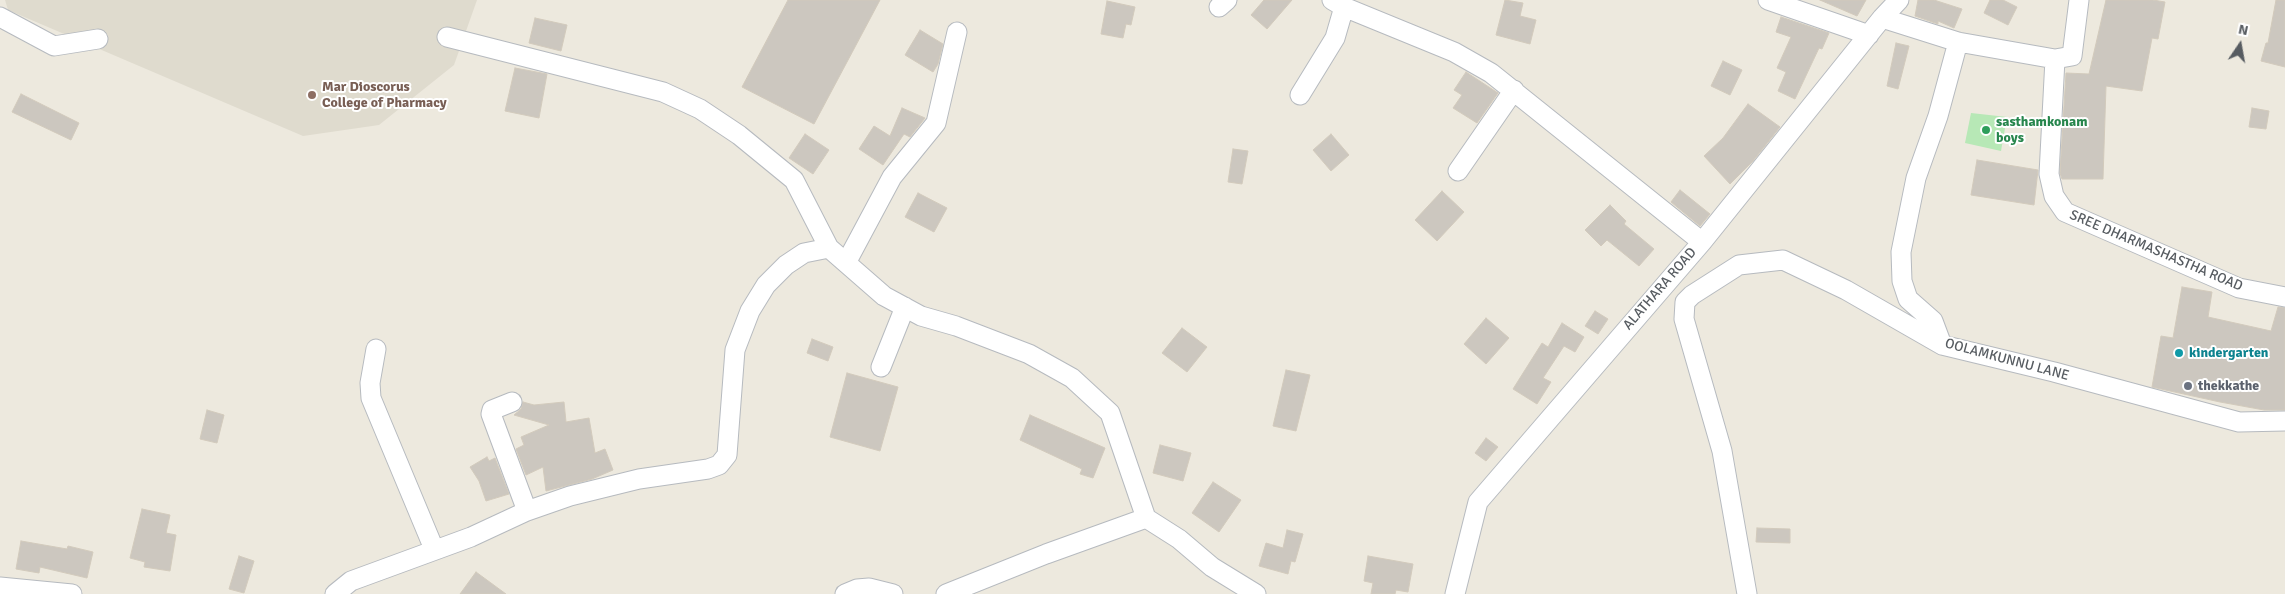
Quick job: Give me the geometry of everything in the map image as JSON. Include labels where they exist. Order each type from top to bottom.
[{"type":"street","points":[[1768,0],[1869,35]]},
{"type":"street","name":"ALATHARA ROAD","points":[[1455,594],[1478,502],[1702,242],[1882,18],[1899,0]]},
{"type":"street","points":[[1882,18],[1958,42],[2055,59],[2072,56],[2079,0]]},
{"type":"street","points":[[1300,95],[1335,38],[1338,4],[1454,52],[1491,72],[1702,242]]},
{"type":"street","points":[[0,16],[54,46],[98,39]]},
{"type":"street","points":[[846,263],[892,177],[936,122],[957,32]]},
{"type":"street","points":[[447,37],[663,92],[700,109],[739,135],[794,180],[829,248],[884,296],[921,316],[956,326],[1029,354],[1072,378],[1099,401],[1110,413],[1146,518],[1179,539],[1212,567],[1256,594]]},
{"type":"street","points":[[1942,345],[1933,321],[1908,299],[1902,281],[1901,252],[1916,178],[1938,116],[1958,42]]},
{"type":"street","name":"SREE DHARMASHASTHA ROAD","points":[[2055,59],[2049,174],[2054,196],[2065,212],[2239,288],[2285,297]]},
{"type":"street","points":[[1458,171],[1514,90]]},
{"type":"street","points":[[335,594],[351,581],[471,537],[526,511],[570,496],[638,479],[708,470],[719,465],[727,455],[735,350],[750,311],[766,285],[786,265],[804,253],[829,248]]},
{"type":"street","name":"OOLAMKUNNU LANE","points":[[1747,594],[1722,451],[1686,330],[1684,311],[1686,302],[1692,295],[1739,265],[1783,260],[1846,290],[1942,345],[2239,422],[2285,421]]},
{"type":"street","points":[[881,367],[905,307]]},
{"type":"street","points":[[376,349],[370,383],[371,398],[434,549]]},
{"type":"street","points":[[512,402],[492,410],[490,414],[526,511]]},
{"type":"street","points":[[946,594],[1046,554],[1146,518]]},
{"type":"street","points":[[0,587],[72,594]]},
{"type":"street","points":[[845,594],[857,589],[869,588],[893,594]]},
{"type":"shaded area","name":"Mar Dioscorus College of Pharmacy","points":[[5,0],[477,0],[454,65],[379,125],[303,136],[8,10]]},
{"type":"green space","name":"sasthamkonam boys","points":[[1971,113],[2007,117],[2001,151],[1965,143]]},
{"type":"building","points":[[788,0],[880,0],[814,124],[742,87]]},
{"type":"building","points":[[1264,0],[1292,0],[1267,29],[1251,15]]},
{"type":"building","points":[[1505,0],[1523,3],[1520,16],[1536,20],[1530,44],[1496,35]]},
{"type":"building","points":[[1820,0],[1866,0],[1857,16]]},
{"type":"building","points":[[1918,0],[1934,0],[1962,9],[1954,28],[1938,21],[1938,24],[1915,16]]},
{"type":"building","points":[[1990,0],[2003,0],[2017,7],[2008,25],[1984,13]]},
{"type":"building","points":[[2106,0],[2153,0],[2165,2],[2158,39],[2152,38],[2142,91],[2106,86],[2103,179],[2062,179],[2060,173],[2066,73],[2089,74]]},
{"type":"building","points":[[2276,0],[2285,0],[2285,67],[2261,61],[2266,43],[2268,43]]},
{"type":"building","points":[[1107,1],[1135,7],[1131,25],[1126,24],[1123,38],[1101,34]]},
{"type":"building","points":[[1781,17],[1829,33],[1822,49],[1819,48],[1795,99],[1778,91],[1786,72],[1777,68],[1791,37],[1776,32]]},
{"type":"building","points":[[535,18],[567,25],[561,51],[529,43]]},
{"type":"building","points":[[920,30],[943,44],[938,64],[933,72],[905,55]]},
{"type":"building","points":[[1896,43],[1909,46],[1898,89],[1887,86]]},
{"type":"building","points":[[1723,61],[1742,70],[1730,95],[1711,86]]},
{"type":"building","points":[[515,68],[547,74],[539,118],[505,111]]},
{"type":"building","points":[[1466,72],[1498,93],[1477,123],[1453,108],[1462,95],[1454,90]]},
{"type":"building","points":[[21,94],[79,123],[71,140],[12,112]]},
{"type":"building","points":[[1748,104],[1780,127],[1753,161],[1730,184],[1704,156],[1723,138]]},
{"type":"building","points":[[902,108],[925,118],[910,137],[904,134],[883,165],[859,149],[874,126],[890,136]]},
{"type":"building","points":[[2252,108],[2269,111],[2266,129],[2249,127]]},
{"type":"building","points":[[805,134],[829,150],[813,174],[789,158]]},
{"type":"building","points":[[1331,134],[1349,155],[1331,171],[1313,150]]},
{"type":"building","points":[[1233,149],[1248,151],[1242,184],[1228,182]]},
{"type":"building","points":[[1977,160],[2038,170],[2034,205],[1971,195]]},
{"type":"building","points":[[1680,190],[1710,214],[1700,226],[1671,202]]},
{"type":"building","points":[[1442,191],[1464,212],[1437,241],[1415,220]]},
{"type":"building","points":[[918,193],[947,208],[934,232],[905,217]]},
{"type":"building","points":[[1610,205],[1626,221],[1624,224],[1654,249],[1639,266],[1607,240],[1601,246],[1585,230]]},
{"type":"building","points":[[2182,287],[2212,292],[2208,317],[2271,331],[2278,307],[2285,308],[2285,410],[2264,410],[2152,387],[2161,336],[2173,338]]},
{"type":"building","points":[[1595,311],[1608,319],[1598,334],[1585,326]]},
{"type":"building","points":[[1486,318],[1509,338],[1486,364],[1464,344]]},
{"type":"building","points":[[1562,323],[1584,337],[1575,352],[1564,346],[1543,378],[1551,382],[1537,404],[1513,389],[1542,343],[1548,347]]},
{"type":"building","points":[[1182,328],[1207,347],[1187,372],[1162,353]]},
{"type":"building","points":[[812,339],[833,347],[828,361],[807,353]]},
{"type":"building","points":[[1286,370],[1310,375],[1296,431],[1273,426]]},
{"type":"building","points":[[847,373],[898,387],[880,451],[830,437]]},
{"type":"building","points":[[523,402],[534,405],[564,402],[566,422],[589,418],[595,453],[605,449],[613,470],[592,479],[546,491],[543,467],[526,475],[516,449],[524,445],[521,437],[549,425],[514,415],[521,409]]},
{"type":"building","points":[[207,410],[224,415],[217,443],[200,439]]},
{"type":"building","points":[[1030,415],[1105,448],[1093,478],[1080,474],[1082,469],[1020,440]]},
{"type":"building","points":[[1486,438],[1498,447],[1486,461],[1475,453]]},
{"type":"building","points":[[1160,445],[1191,453],[1183,481],[1153,473]]},
{"type":"building","points":[[487,457],[489,461],[495,458],[509,494],[486,501],[479,481],[470,467]]},
{"type":"building","points":[[1213,482],[1241,500],[1219,532],[1192,513]]},
{"type":"building","points":[[142,509],[170,515],[166,533],[176,535],[170,571],[144,567],[145,562],[130,558]]},
{"type":"building","points":[[1757,528],[1790,529],[1790,543],[1756,542]]},
{"type":"building","points":[[1287,530],[1303,534],[1295,562],[1291,561],[1288,574],[1259,566],[1266,543],[1283,548]]},
{"type":"building","points":[[21,541],[67,549],[68,546],[93,552],[87,578],[40,567],[39,573],[16,569]]},
{"type":"building","points":[[239,556],[254,561],[244,593],[229,589]]},
{"type":"building","points":[[1368,556],[1413,564],[1408,592],[1396,590],[1395,594],[1371,594],[1373,583],[1364,581]]},
{"type":"building","points":[[476,572],[506,594],[460,594]]},
{"type":"place","name":"Mar Dioscorus College of Pharmacy","points":[[312,95]]},
{"type":"place","name":"sasthamkonam boys","points":[[1986,130]]},
{"type":"place","name":"kindergarten","points":[[2179,353]]},
{"type":"place","name":"thekkathe","points":[[2188,386]]}]
